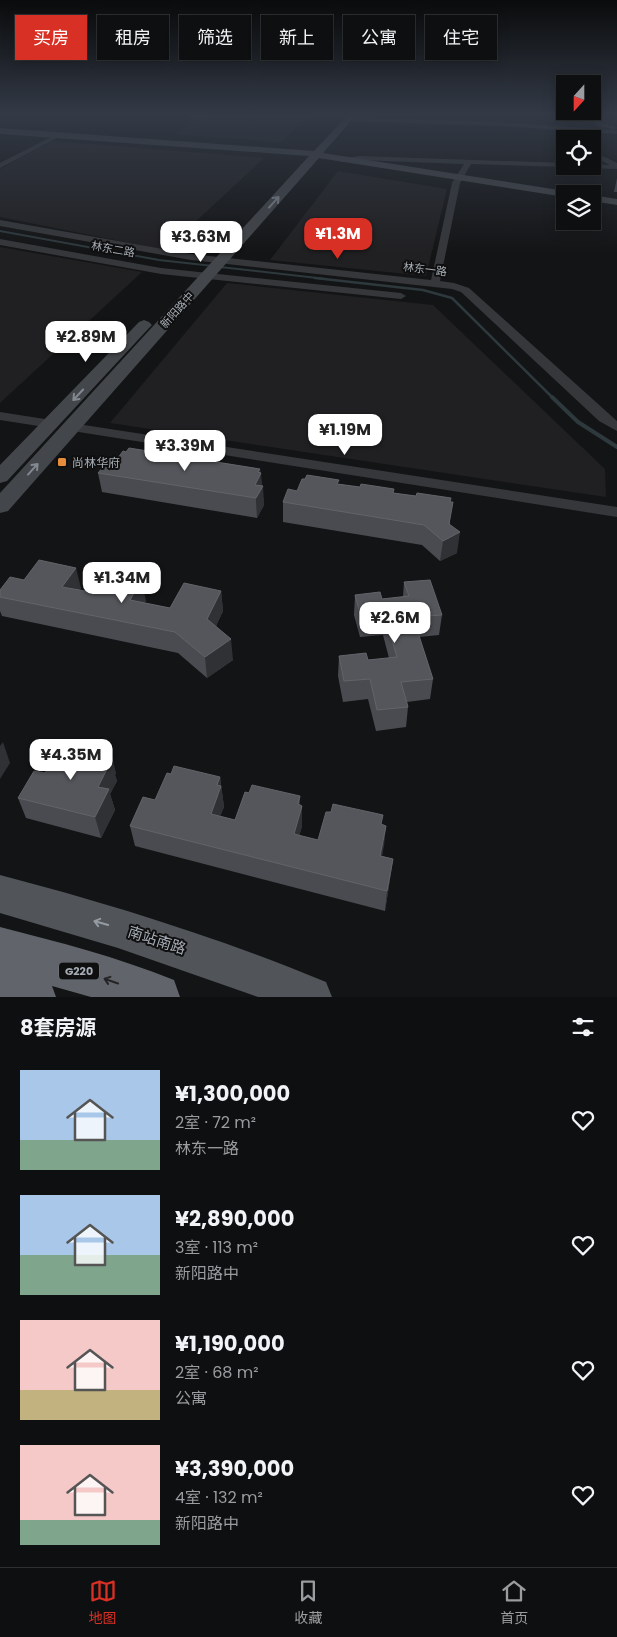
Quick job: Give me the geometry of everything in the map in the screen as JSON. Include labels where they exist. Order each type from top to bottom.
[{"type":"highway","name":"G220","points":[[0,949],[91,974],[157,997]]},
{"type":"highway","points":[[0,987],[33,997]]},
{"type":"main road","name":"新阳路中","points":[[0,506],[207,267],[304,161]]},
{"type":"main road","points":[[345,161],[556,193]]},
{"type":"main road","points":[[601,199],[617,202]]},
{"type":"main road","name":"新阳路中","points":[[0,477],[207,267]]},
{"type":"main road","name":"南站南路","points":[[0,894],[138,934],[228,964],[312,997]]},
{"type":"main road","points":[[228,964],[291,997]]},
{"type":"street","points":[[428,161],[556,166]]},
{"type":"street","points":[[605,161],[617,167]]},
{"type":"street","points":[[435,282],[456,183],[469,162]]},
{"type":"street","points":[[601,166],[617,167]]},
{"type":"street","name":"林东一路","points":[[0,223],[207,267],[435,282],[454,286],[465,290],[604,418],[617,427]]},
{"type":"street","name":"林东二路","points":[[0,242],[161,271],[207,267],[401,296]]},
{"type":"street","points":[[0,416],[51,424]]},
{"type":"street","points":[[70,427],[617,512]]},
{"type":"shaded area","points":[[16,161],[261,161],[165,250],[0,217],[0,169]]},
{"type":"shaded area","points":[[338,171],[447,189],[426,276],[270,260]]},
{"type":"shaded area","points":[[0,247],[142,272],[0,403]]},
{"type":"shaded area","points":[[227,283],[433,305],[605,469],[606,497],[110,423]]},
{"type":"building","points":[[129,448],[260,469],[258,472],[261,473],[255,485],[263,486],[256,498],[98,473],[108,461],[115,462],[123,451],[126,452]]},
{"type":"building","points":[[307,475],[339,480],[337,484],[360,487],[361,484],[394,489],[393,493],[416,496],[417,493],[451,498],[450,502],[453,502],[449,524],[460,532],[443,541],[424,525],[283,502],[288,489],[297,491],[302,479],[305,479]]},
{"type":"building","points":[[39,560],[76,568],[62,587],[91,592],[104,573],[142,580],[130,600],[170,608],[184,583],[221,591],[207,619],[231,639],[205,657],[175,632],[0,597],[0,590],[10,577],[24,580]]},
{"type":"building","points":[[430,580],[442,615],[413,617],[433,679],[401,682],[408,707],[377,710],[370,679],[344,681],[339,656],[366,653],[368,660],[397,657],[384,614],[361,617],[355,595],[380,592],[382,599],[409,596],[404,582]]},
{"type":"building","points":[[68,742],[111,752],[107,760],[111,761],[98,787],[109,789],[95,817],[18,798],[34,771],[45,773],[60,748],[64,749]]},
{"type":"building","points":[[174,766],[220,777],[217,785],[221,786],[211,814],[235,820],[245,792],[249,793],[252,785],[300,796],[298,804],[302,806],[294,834],[318,840],[326,812],[331,812],[333,804],[383,815],[381,824],[386,826],[380,856],[393,859],[387,891],[130,826],[143,797],[155,800],[167,773],[171,774]]},
{"type":"waterway","points":[[0,231],[159,260],[213,266]]},
{"type":"waterway","points":[[220,267],[326,279]]},
{"type":"waterway","points":[[315,278],[423,290],[452,298],[553,398]]},
{"type":"waterway","points":[[552,397],[578,422],[617,447]]},
{"type":"place","name":"尚林华府","points":[[62,462]]}]
